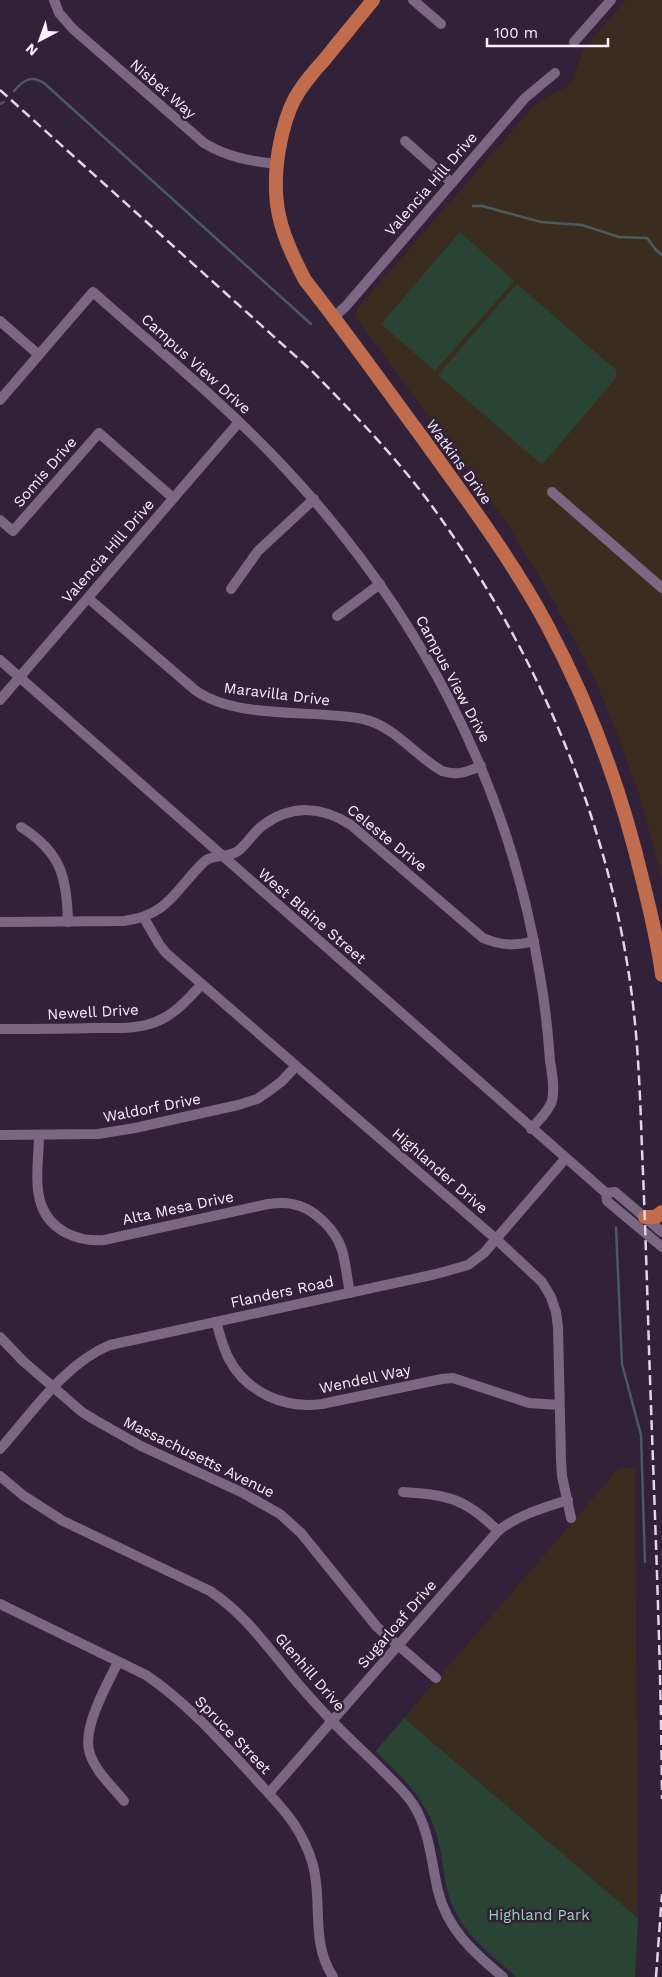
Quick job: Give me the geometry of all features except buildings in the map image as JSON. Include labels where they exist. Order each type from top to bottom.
[{"type":"main road","name":"Watkins Drive","points":[[374,0],[306,81],[295,98],[284,127],[274,184],[276,204],[287,244],[305,280],[334,317],[501,548],[555,641],[597,732],[630,824],[662,975]]},
{"type":"main road","points":[[645,1217],[656,1217],[662,1212]]},
{"type":"street","name":"Nisbet Way","points":[[54,0],[59,13],[73,30],[204,143],[217,151],[238,158],[276,164]]},
{"type":"street","points":[[413,0],[441,24]]},
{"type":"street","points":[[574,42],[611,0]]},
{"type":"street","name":"Valencia Hill Drive","points":[[334,317],[346,306],[525,98],[555,74]]},
{"type":"street","points":[[405,141],[452,183]]},
{"type":"street","name":"Campus View Drive","points":[[39,355],[93,292],[239,422],[314,499],[380,584],[424,653],[450,700],[481,766],[499,811],[525,897],[546,1018],[553,1087],[551,1102],[532,1129]]},
{"type":"street","points":[[0,321],[39,355],[0,400]]},
{"type":"street","name":"Valencia Hill Drive","points":[[0,700],[20,678],[38,653],[88,598],[239,422]]},
{"type":"street","name":"Somis Drive","points":[[0,520],[13,532],[99,433],[173,498]]},
{"type":"street","points":[[552,492],[662,588]]},
{"type":"street","points":[[231,589],[258,551],[314,499]]},
{"type":"street","points":[[337,616],[380,584]]},
{"type":"street","name":"Maravilla Drive","points":[[88,598],[194,690],[212,701],[238,707],[364,719],[390,731],[434,767],[442,771],[458,774],[481,766]]},
{"type":"street","name":"West Blaine Street","points":[[0,660],[565,1159],[606,1193],[607,1201],[662,1247]]},
{"type":"street","name":"Celeste Drive","points":[[0,922],[124,922],[144,918],[160,909],[172,899],[207,860],[237,852],[252,834],[277,816],[291,811],[322,811],[336,815],[351,825],[483,938],[502,945],[512,946],[534,941]]},
{"type":"street","points":[[21,827],[41,842],[60,867],[67,893],[68,922]]},
{"type":"street","name":"Highlander Drive","points":[[144,918],[166,953],[496,1239],[542,1282],[551,1297],[558,1327],[561,1460],[572,1518]]},
{"type":"street","name":"Newell Drive","points":[[0,1029],[143,1026],[156,1022],[182,1006],[202,984]]},
{"type":"street","name":"Waldorf Drive","points":[[0,1135],[98,1134],[135,1128],[238,1105],[257,1099],[269,1091],[296,1066]]},
{"type":"street","name":"Alta Mesa Drive","points":[[39,1135],[39,1192],[41,1205],[49,1219],[70,1236],[92,1241],[104,1240],[268,1204],[302,1206],[319,1218],[335,1236],[342,1249],[350,1293]]},
{"type":"street","name":"Flanders Road","points":[[0,1449],[54,1388],[84,1358],[110,1345],[436,1274],[476,1261],[565,1159]]},
{"type":"street","name":"West Blaine Street","points":[[606,1193],[614,1192],[662,1232]]},
{"type":"street","name":"Wendell Way","points":[[216,1322],[225,1350],[240,1376],[271,1398],[284,1403],[308,1406],[322,1404],[453,1378],[524,1402],[559,1405]]},
{"type":"street","name":"Massachusetts Avenue","points":[[0,1337],[23,1361],[54,1388],[82,1412],[105,1427],[141,1446],[241,1492],[280,1514],[302,1533],[377,1628],[436,1678]]},
{"type":"street","name":"Glenhill Drive","points":[[0,1476],[41,1508],[63,1521],[210,1591],[225,1601],[248,1622],[303,1690],[401,1789],[413,1804],[428,1838],[438,1893],[446,1914],[466,1945],[503,1977]]},
{"type":"street","points":[[403,1492],[430,1494],[461,1501],[483,1516],[498,1531]]},
{"type":"street","name":"Sugarloaf Drive","points":[[269,1794],[498,1531],[528,1513],[568,1500]]},
{"type":"street","name":"Spruce Street","points":[[0,1604],[146,1675],[171,1694],[224,1745],[269,1794],[296,1827],[312,1863],[316,1886],[319,1943],[333,1977]]},
{"type":"street","points":[[118,1662],[93,1718],[88,1735],[88,1745],[94,1763],[124,1801]]},
{"type":"shaded area","points":[[626,0],[662,0],[662,878],[638,791],[616,731],[596,682],[552,598],[504,519],[355,316],[356,310],[532,108],[540,101],[566,87],[573,79],[584,48]]},
{"type":"shaded area","points":[[619,1468],[635,1468],[638,1918],[404,1718]]},
{"type":"green space","points":[[460,232],[514,281],[435,371],[381,324]]},
{"type":"green space","points":[[517,284],[616,370],[616,378],[542,465],[438,375]]},
{"type":"green space","name":"Highland Park","points":[[404,1718],[638,1918],[635,1977],[516,1977],[489,1954],[473,1937],[458,1918],[450,1899],[439,1844],[430,1816],[406,1782],[376,1751]]},
{"type":"waterway","points":[[14,91],[25,81],[32,79],[45,84],[311,324]]},
{"type":"waterway","points":[[0,104],[4,102]]},
{"type":"waterway","points":[[473,206],[482,206],[541,222],[582,225],[619,237],[647,238],[662,255]]},
{"type":"waterway","points":[[616,1227],[622,1364],[641,1435],[645,1562]]},
{"type":"railway","points":[[0,90],[312,371],[402,468],[429,502],[466,555],[500,610],[558,726],[601,848],[617,911],[629,975],[637,1041],[657,1574],[662,1799]]},
{"type":"railway","points":[[656,1977],[662,1894]]}]
